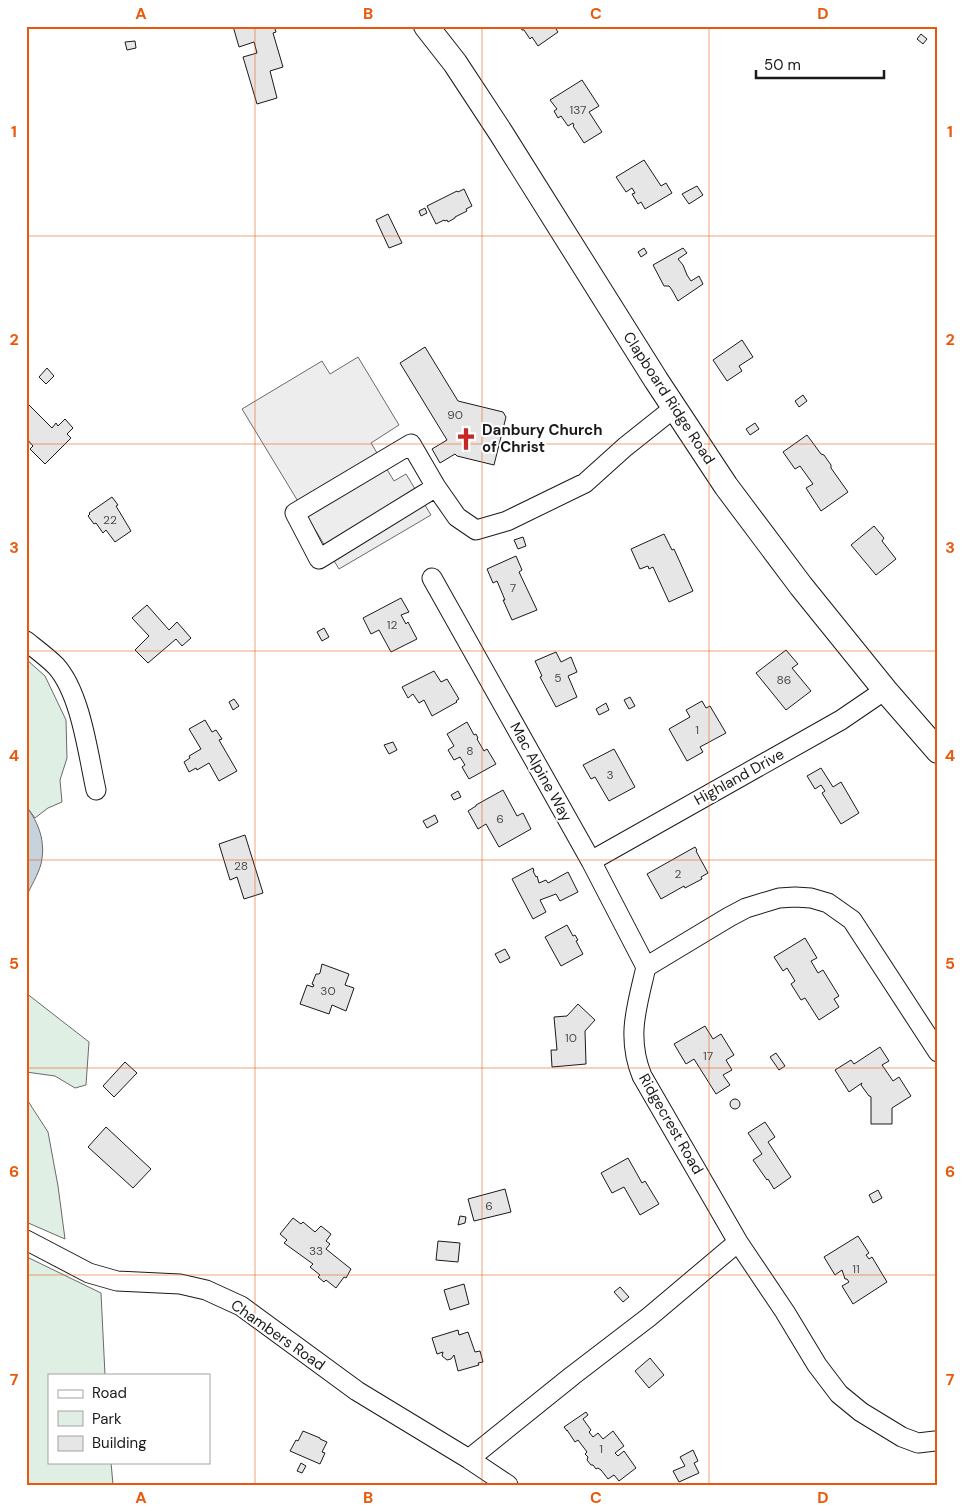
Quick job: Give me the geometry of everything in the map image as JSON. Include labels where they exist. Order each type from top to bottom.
[{"type":"main road","name":"Clapboard Ridge Road","points":[[426,26],[455,63],[501,133],[674,408],[726,486],[801,586],[885,690],[938,751]]},
{"type":"street","points":[[436,486],[319,559],[294,513],[411,444],[457,517],[476,530],[507,521],[585,483],[625,447],[674,408]]},
{"type":"street","name":"Mac Alpine Way","points":[[432,578],[591,861],[646,967]]},
{"type":"street","points":[[26,641],[56,667],[72,692],[81,717],[96,790]]},
{"type":"street","name":"Highland Drive","points":[[591,861],[841,720],[885,690]]},
{"type":"street","points":[[646,967],[746,908],[779,898],[812,898],[828,903],[852,920],[938,1052]]},
{"type":"street","name":"Ridgecrest Road","points":[[646,967],[633,1035],[637,1063],[642,1076],[738,1242],[817,1365],[839,1394],[861,1412],[902,1437],[918,1443],[935,1441]]},
{"type":"street","name":"Chambers Road","points":[[26,1240],[89,1274],[117,1281],[180,1284],[206,1290],[242,1306],[357,1391],[469,1458],[508,1485]]},
{"type":"street","points":[[469,1458],[649,1317],[738,1242]]},
{"type":"green space","points":[[26,659],[45,676],[66,720],[67,758],[60,780],[62,802],[48,808],[35,818],[26,806]]},
{"type":"green space","points":[[26,993],[89,1042],[86,1085],[75,1088],[55,1076],[26,1072]]},
{"type":"green space","points":[[26,1098],[48,1132],[65,1239],[26,1222]]},
{"type":"green space","points":[[29,1258],[101,1293],[105,1374],[48,1374],[48,1464],[111,1464],[113,1485],[26,1485],[26,1264]]},
{"type":"shaded area","points":[[358,357],[399,425],[371,443],[394,481],[406,474],[431,515],[339,569],[242,409],[322,361],[330,374]]},
{"type":"shaded area","points":[[26,806],[38,826],[43,848],[40,868],[26,897]]},
{"type":"building","points":[[233,26],[274,26],[276,32],[273,33],[283,67],[270,71],[277,98],[257,104],[243,57],[257,53],[254,42],[239,47]]},
{"type":"building","points":[[520,26],[554,26],[558,32],[538,46],[532,37],[530,39]]},
{"type":"building","points":[[921,34],[927,39],[923,44],[917,39]]},
{"type":"building","points":[[135,41],[136,48],[127,50],[125,42]]},
{"type":"building","points":[[582,80],[599,106],[589,112],[602,132],[584,143],[573,123],[568,126],[561,116],[558,118],[554,111],[557,109],[550,100]]},
{"type":"building","points":[[644,160],[661,186],[666,183],[672,193],[645,209],[641,202],[638,204],[632,194],[635,193],[632,188],[626,192],[616,177]]},
{"type":"building","points":[[697,186],[703,195],[689,204],[682,194]]},
{"type":"building","points":[[464,189],[472,206],[448,222],[444,220],[436,224],[427,206]]},
{"type":"building","points":[[425,208],[427,213],[421,216],[419,211]]},
{"type":"building","points":[[388,214],[402,243],[389,248],[376,220]]},
{"type":"building","points":[[644,248],[647,253],[641,257],[638,252]]},
{"type":"building","points":[[683,248],[687,253],[678,259],[691,281],[699,276],[703,284],[678,301],[669,286],[664,286],[653,265]]},
{"type":"building","points":[[742,340],[753,357],[739,366],[742,371],[727,381],[713,360]]},
{"type":"building","points":[[425,347],[458,401],[503,412],[506,417],[494,465],[455,454],[440,463],[432,449],[447,440],[400,363]]},
{"type":"building","points":[[47,368],[54,376],[46,384],[39,377]]},
{"type":"building","points":[[803,395],[807,401],[799,407],[795,401]]},
{"type":"building","points":[[26,402],[52,428],[56,423],[58,426],[65,419],[73,428],[67,434],[71,438],[45,464],[30,449],[33,446],[26,438]]},
{"type":"building","points":[[755,423],[759,429],[750,435],[746,429]]},
{"type":"building","points":[[807,435],[821,454],[824,455],[848,492],[821,511],[806,488],[813,484],[800,466],[795,469],[783,452]]},
{"type":"building","points":[[112,497],[131,531],[115,542],[106,530],[103,533],[88,516],[89,513]]},
{"type":"building","points":[[874,526],[884,538],[882,541],[896,559],[876,575],[851,545]]},
{"type":"building","points":[[664,534],[672,550],[674,549],[693,591],[669,602],[653,567],[649,569],[648,566],[640,569],[631,549]]},
{"type":"building","points":[[523,537],[526,546],[518,549],[514,540]]},
{"type":"building","points":[[516,556],[522,570],[519,572],[537,610],[512,620],[497,581],[493,583],[487,569]]},
{"type":"building","points":[[401,598],[409,612],[401,615],[406,624],[408,622],[417,639],[391,652],[379,630],[371,634],[363,618]]},
{"type":"building","points":[[147,605],[169,630],[177,622],[191,638],[182,646],[176,639],[148,663],[135,650],[149,636],[132,618]]},
{"type":"building","points":[[324,628],[329,637],[322,641],[317,632]]},
{"type":"building","points":[[786,650],[798,664],[792,668],[811,691],[786,710],[756,673]]},
{"type":"building","points":[[556,652],[561,662],[571,657],[577,672],[568,676],[577,697],[556,707],[540,677],[542,676],[535,661]]},
{"type":"building","points":[[434,671],[441,682],[447,679],[459,699],[432,716],[424,700],[419,703],[413,694],[408,698],[402,687]]},
{"type":"building","points":[[630,697],[635,706],[629,709],[624,700]]},
{"type":"building","points":[[234,699],[239,706],[233,710],[229,702]]},
{"type":"building","points":[[702,701],[706,708],[710,706],[726,733],[700,747],[703,752],[687,761],[669,729],[690,717],[686,710]]},
{"type":"building","points":[[606,703],[609,710],[599,715],[596,709]]},
{"type":"building","points":[[205,720],[212,732],[216,730],[222,739],[219,740],[237,771],[219,781],[209,763],[189,772],[184,762],[190,758],[189,756],[201,749],[189,729]]},
{"type":"building","points":[[467,722],[474,735],[476,734],[484,751],[487,749],[496,764],[469,779],[462,767],[465,765],[460,757],[454,760],[448,750],[454,746],[447,734]]},
{"type":"building","points":[[393,742],[397,750],[389,754],[384,745]]},
{"type":"building","points":[[614,749],[635,787],[609,801],[595,777],[591,779],[583,765]]},
{"type":"building","points":[[821,768],[833,787],[841,782],[859,813],[841,824],[822,793],[825,791],[821,785],[815,789],[807,776]]},
{"type":"building","points":[[503,790],[517,816],[523,813],[531,829],[499,847],[486,824],[478,829],[468,811]]},
{"type":"building","points":[[458,791],[461,797],[454,800],[451,795]]},
{"type":"building","points":[[435,815],[438,822],[427,828],[423,821]]},
{"type":"building","points":[[245,835],[263,893],[244,899],[237,877],[230,880],[219,844]]},
{"type":"building","points":[[695,847],[708,873],[701,877],[702,879],[685,888],[684,886],[661,899],[647,874]]},
{"type":"building","points":[[533,868],[539,883],[546,880],[548,883],[568,872],[578,892],[560,901],[556,894],[540,900],[546,912],[533,919],[512,879]]},
{"type":"building","points":[[567,925],[573,936],[575,935],[578,940],[576,941],[583,954],[561,966],[545,937]]},
{"type":"building","points":[[805,938],[817,958],[811,961],[818,973],[823,970],[839,996],[834,999],[839,1007],[819,1020],[805,998],[801,1000],[791,984],[795,981],[787,968],[783,971],[774,957]]},
{"type":"building","points":[[505,949],[510,958],[500,963],[495,954]]},
{"type":"building","points":[[322,964],[349,974],[345,985],[354,988],[346,1011],[332,1005],[329,1014],[300,1004],[307,985],[313,987],[314,985],[312,984],[316,974],[320,973]]},
{"type":"building","points":[[578,1004],[595,1020],[585,1031],[586,1064],[552,1067],[551,1050],[557,1050],[554,1017],[567,1016]]},
{"type":"building","points":[[705,1026],[713,1039],[721,1034],[734,1055],[726,1060],[732,1070],[723,1075],[730,1085],[716,1094],[694,1059],[686,1064],[674,1044]]},
{"type":"building","points":[[880,1047],[889,1061],[882,1065],[893,1081],[899,1077],[911,1096],[892,1108],[892,1124],[871,1124],[871,1097],[861,1085],[862,1083],[849,1092],[835,1070],[851,1060],[854,1064]]},
{"type":"building","points":[[776,1053],[785,1066],[779,1070],[770,1057]]},
{"type":"building","points":[[125,1062],[137,1073],[114,1097],[103,1086]]},
{"type":"building","points":[[733,1099],[737,1099],[740,1104],[739,1108],[733,1109],[730,1106],[730,1102]]},
{"type":"building","points":[[765,1122],[775,1137],[768,1142],[791,1177],[774,1189],[753,1160],[762,1154],[748,1133]]},
{"type":"building","points":[[106,1127],[151,1169],[133,1188],[88,1147]]},
{"type":"building","points":[[628,1158],[642,1183],[645,1181],[659,1204],[640,1215],[624,1187],[612,1193],[601,1173]]},
{"type":"building","points":[[505,1189],[511,1212],[474,1221],[468,1199]]},
{"type":"building","points":[[878,1190],[882,1198],[873,1203],[869,1195]]},
{"type":"building","points":[[460,1216],[466,1217],[465,1223],[458,1225]]},
{"type":"building","points":[[293,1218],[301,1224],[303,1222],[315,1232],[321,1226],[331,1234],[326,1241],[330,1244],[326,1249],[351,1269],[346,1278],[344,1277],[336,1288],[326,1280],[324,1282],[318,1277],[320,1275],[310,1267],[313,1264],[284,1243],[287,1240],[280,1234]]},
{"type":"building","points":[[858,1236],[869,1253],[866,1255],[869,1259],[872,1257],[887,1282],[853,1304],[842,1286],[849,1282],[845,1279],[842,1270],[835,1275],[824,1257]]},
{"type":"building","points":[[438,1241],[460,1243],[458,1262],[436,1260]]},
{"type":"building","points":[[464,1284],[469,1304],[450,1310],[444,1290]]},
{"type":"building","points":[[620,1287],[629,1297],[623,1302],[614,1292]]},
{"type":"building","points":[[458,1330],[459,1335],[468,1332],[475,1352],[480,1351],[483,1362],[458,1371],[454,1355],[451,1359],[447,1360],[442,1356],[443,1352],[437,1354],[432,1338]]},
{"type":"building","points":[[650,1358],[664,1375],[649,1388],[635,1371]]},
{"type":"building","points":[[586,1412],[588,1415],[583,1419],[591,1430],[589,1432],[593,1437],[598,1433],[603,1439],[613,1431],[624,1446],[615,1453],[618,1456],[624,1451],[636,1468],[619,1481],[614,1475],[608,1479],[601,1470],[591,1465],[585,1454],[587,1452],[578,1440],[575,1442],[564,1427]]},
{"type":"building","points":[[303,1431],[327,1442],[322,1452],[325,1453],[320,1464],[290,1451]]},
{"type":"building","points":[[693,1450],[698,1461],[694,1463],[699,1473],[679,1482],[673,1471],[685,1466],[680,1457]]},
{"type":"building","points":[[301,1463],[306,1466],[302,1473],[297,1471]]},
{"type":"place","name":"Danbury Church of Christ","points":[[466,439]]}]
